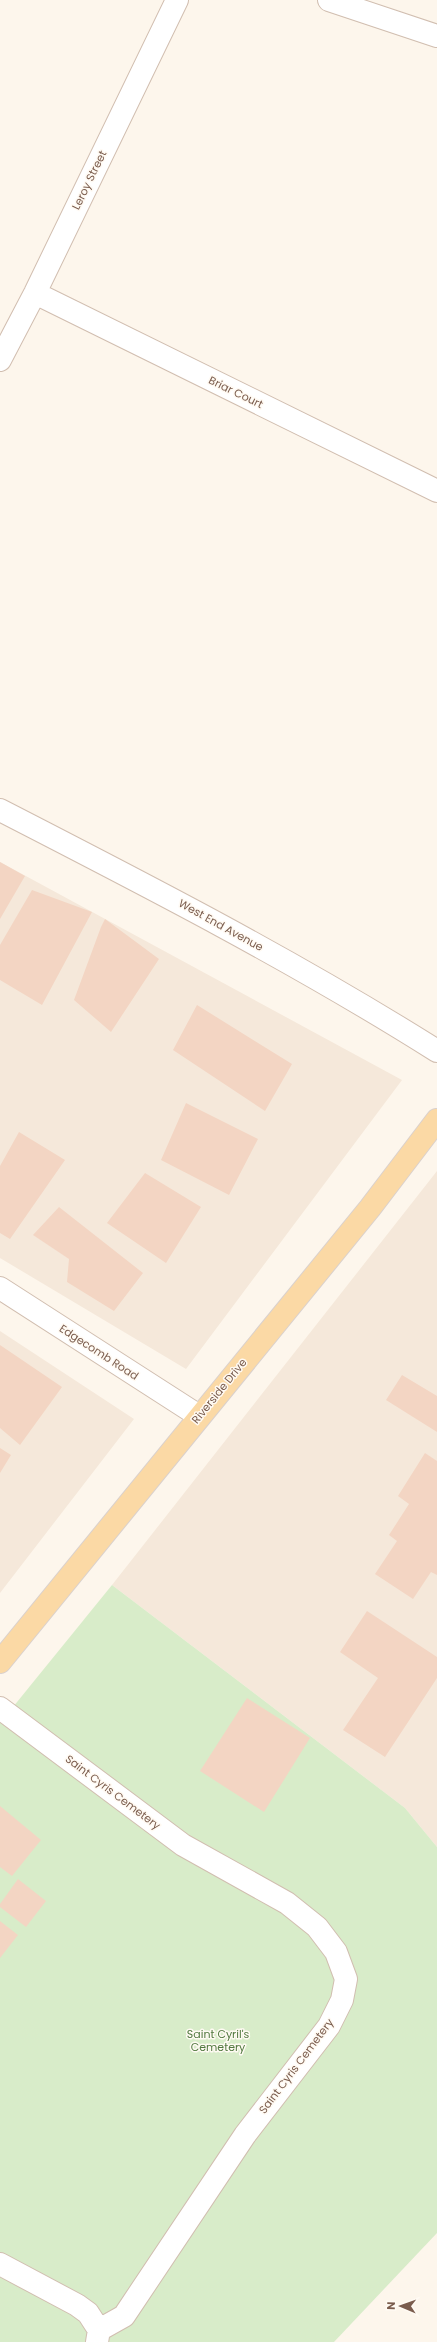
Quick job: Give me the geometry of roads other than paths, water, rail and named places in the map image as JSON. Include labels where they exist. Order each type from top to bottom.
[{"type":"main road","name":"Riverside Drive","points":[[0,1662],[370,1208],[437,1120]]},
{"type":"street","name":"Leroy Street","points":[[0,360],[35,293],[177,0]]},
{"type":"street","points":[[329,0],[437,36]]},
{"type":"street","name":"Briar Court","points":[[35,293],[437,491]]},
{"type":"street","name":"West End Avenue","points":[[0,810],[195,910],[357,1000],[437,1051]]},
{"type":"street","name":"Edgecomb Road","points":[[0,1288],[199,1416]]},
{"type":"street","name":"Saint Cyris Cemetery","points":[[0,1708],[183,1845],[287,1903],[317,1927],[336,1952],[346,1979],[342,2000],[329,2026],[245,2135],[124,2316],[98,2336],[88,2313],[77,2304],[0,2264]]},
{"type":"park label","name":"Saint Cyril's Cemetery","points":[[218,2040]]}]
